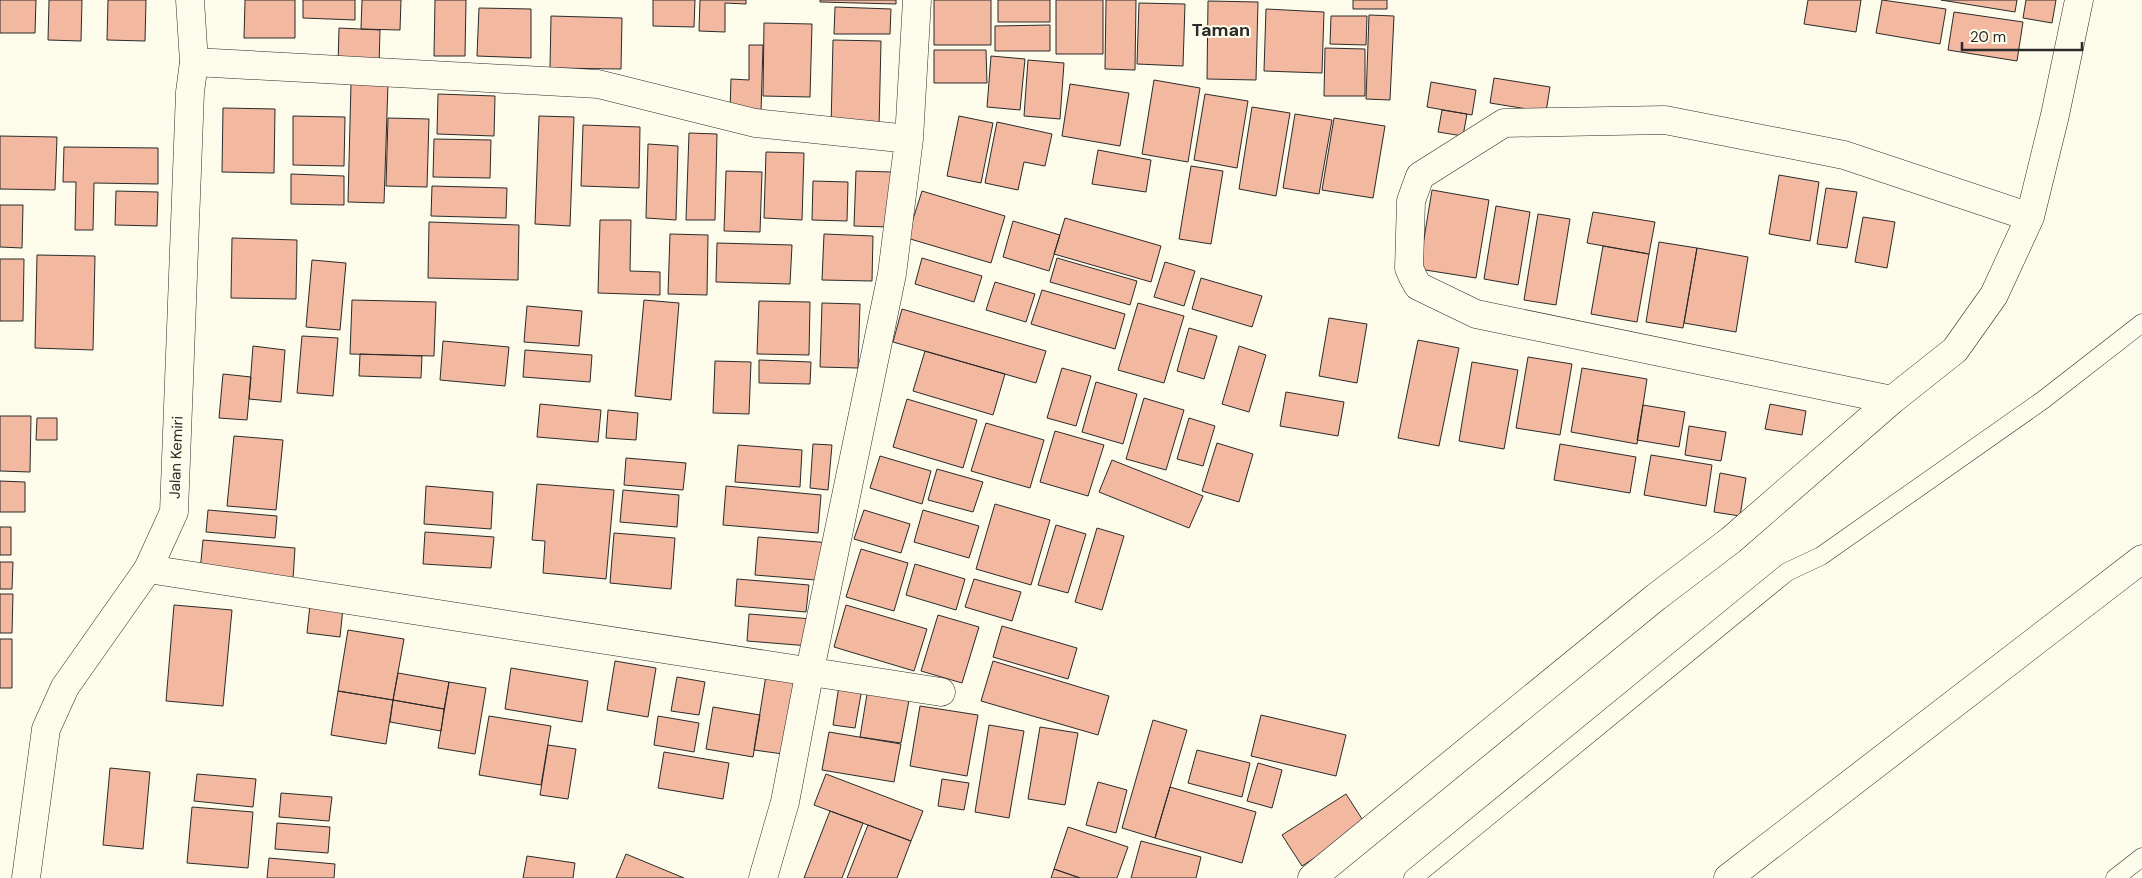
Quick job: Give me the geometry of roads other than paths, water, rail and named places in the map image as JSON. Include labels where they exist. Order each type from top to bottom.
[{"type":"street","name":"Jalan Kemiri","points":[[26,878],[46,729],[65,687],[148,569],[174,512],[190,92],[194,62],[190,0]]},
{"type":"street","points":[[763,878],[785,802],[810,670],[892,274],[909,139],[917,0]]},
{"type":"street","points":[[1312,878],[1648,604],[1731,540],[1892,400],[1955,350],[1994,295],[2030,217],[2056,115],[2080,0]]},
{"type":"street","points":[[194,62],[598,84],[755,123],[909,139]]},
{"type":"street","points":[[1892,400],[1476,314],[1418,286],[1409,268],[1411,201],[1420,176],[1504,123],[1665,120],[1844,155],[2030,217]]},
{"type":"street","points":[[1728,878],[2142,560]]},
{"type":"street","points":[[148,569],[810,670],[941,692]]},
{"type":"lane","points":[[1413,878],[1787,572],[1821,556],[2035,406],[2142,323]]},
{"type":"lane","points":[[2115,878],[2142,857]]},
{"type":"district","name":"Taman","points":[[1221,30]]}]
